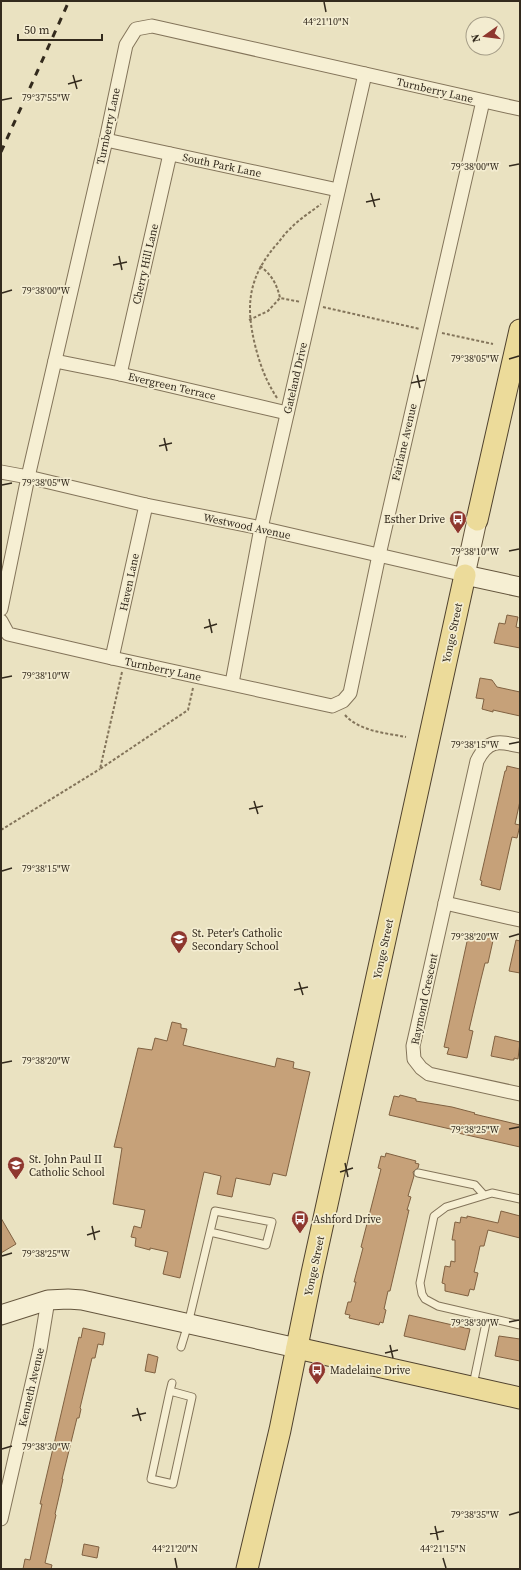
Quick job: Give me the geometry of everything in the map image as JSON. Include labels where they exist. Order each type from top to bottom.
[{"type":"main road","name":"Yonge Street","points":[[247,1569],[280,1430],[296,1348],[520,330]]},
{"type":"main road","points":[[465,575],[520,587]]},
{"type":"main road","points":[[1,1315],[48,1300],[82,1300],[520,1398]]},
{"type":"street","name":"Turnberry Lane","points":[[1,609],[28,477],[56,361],[126,45],[136,28],[152,26],[520,109]]},
{"type":"street","name":"Gateland Drive","points":[[232,683],[261,528],[365,74]]},
{"type":"street","name":"Fairlane Avenue","points":[[332,706],[343,701],[350,693],[379,555],[483,101]]},
{"type":"street","name":"South Park Lane","points":[[106,140],[338,190]]},
{"type":"street","name":"Cherry Hill Lane","points":[[120,374],[170,154]]},
{"type":"street","name":"Evergreen Terrace","points":[[56,361],[120,374],[288,413]]},
{"type":"street","name":"Westwood Avenue","points":[[1,472],[146,505],[261,528],[465,575]]},
{"type":"street","name":"Haven Lane","points":[[112,658],[146,505]]},
{"type":"street","name":"Turnberry Lane","points":[[1,621],[8,634],[332,706]]},
{"type":"street","name":"Raymond Crescent","points":[[520,746],[496,742],[487,746],[477,761],[413,1046],[414,1059],[421,1068],[429,1074],[520,1094]]},
{"type":"street","points":[[445,903],[520,920]]},
{"type":"street","name":"Kenneth Avenue","points":[[1,1519],[40,1349],[48,1300]]},
{"type":"lane","points":[[418,1173],[475,1184],[484,1194]]},
{"type":"lane","points":[[520,1199],[492,1192],[446,1207],[434,1216],[420,1283],[422,1294],[430,1303],[520,1325]]},
{"type":"lane","points":[[181,1347],[188,1324],[215,1211],[272,1222],[266,1245],[210,1232]]},
{"type":"lane","points":[[472,1387],[487,1318]]},
{"type":"lane","points":[[170,1391],[192,1396],[173,1484],[151,1479],[170,1391],[172,1383]]},
{"type":"path","points":[[278,399],[261,370],[249,320],[250,298],[260,266],[290,229],[321,204]]},
{"type":"path","points":[[260,266],[268,272],[273,279],[280,298]]},
{"type":"path","points":[[280,298],[493,344]]},
{"type":"path","points":[[249,320],[268,311],[280,298]]},
{"type":"path","points":[[100,769],[122,676]]},
{"type":"path","points":[[1,830],[100,769],[188,710],[192,692]]},
{"type":"path","points":[[344,716],[351,723],[359,727],[406,737]]},
{"type":"building","points":[[507,615],[518,617],[516,627],[520,628],[520,648],[494,643],[499,623],[505,624]]},
{"type":"building","points":[[480,678],[492,680],[497,687],[520,692],[520,716],[482,709],[484,699],[476,698]]},
{"type":"building","points":[[507,766],[520,769],[520,801],[515,824],[520,825],[517,838],[512,837],[500,890],[481,885],[482,881],[480,880]]},
{"type":"building","points":[[473,932],[494,936],[488,963],[485,963],[469,1030],[473,1031],[467,1058],[447,1054],[449,1048],[444,1047],[468,937],[472,937]]},
{"type":"building","points":[[516,940],[520,941],[520,973],[509,971]]},
{"type":"building","points":[[172,1022],[181,1024],[181,1028],[187,1029],[183,1045],[275,1067],[277,1058],[294,1062],[293,1068],[310,1072],[286,1176],[273,1173],[270,1185],[236,1178],[232,1197],[217,1194],[221,1176],[204,1172],[180,1278],[163,1274],[168,1252],[150,1248],[150,1250],[135,1246],[136,1238],[131,1237],[134,1226],[141,1228],[145,1210],[113,1204],[122,1148],[114,1147],[138,1048],[152,1050],[155,1038],[167,1041]]},
{"type":"building","points":[[495,1036],[520,1042],[518,1059],[514,1058],[514,1060],[511,1060],[491,1056]]},
{"type":"building","points":[[400,1095],[416,1099],[416,1101],[452,1107],[520,1125],[520,1147],[389,1115],[394,1096],[399,1097]]},
{"type":"building","points":[[386,1153],[416,1161],[415,1163],[419,1164],[418,1168],[413,1172],[414,1176],[408,1196],[411,1197],[407,1210],[409,1210],[390,1291],[388,1291],[383,1323],[380,1322],[379,1325],[349,1318],[350,1315],[345,1314],[348,1302],[351,1302],[356,1282],[354,1282],[363,1248],[361,1247],[381,1169],[378,1168],[381,1156],[385,1157]]},
{"type":"building","points":[[501,1211],[520,1216],[520,1238],[488,1230],[484,1246],[480,1246],[474,1272],[478,1273],[474,1290],[470,1289],[468,1296],[445,1291],[445,1284],[442,1283],[445,1266],[450,1267],[451,1261],[455,1262],[455,1240],[452,1240],[455,1222],[460,1223],[461,1217],[467,1218],[467,1216],[498,1223]]},
{"type":"building","points":[[1,1218],[16,1244],[1,1253]]},
{"type":"building","points":[[409,1315],[470,1329],[465,1350],[404,1336]]},
{"type":"building","points":[[83,1328],[105,1333],[103,1345],[98,1344],[95,1358],[92,1358],[79,1418],[77,1418],[62,1479],[56,1515],[45,1563],[52,1565],[51,1569],[23,1569],[25,1559],[30,1560],[42,1504],[40,1504],[79,1337],[81,1338]]},
{"type":"building","points":[[499,1336],[520,1339],[520,1361],[495,1356]]},
{"type":"building","points":[[148,1354],[158,1357],[155,1373],[145,1371]]},
{"type":"building","points":[[84,1544],[99,1547],[97,1558],[82,1555]]},
{"type":"railway","points":[[1,152],[69,1]]},
{"type":"place","name":"Esther Drive","points":[[458,534]]},
{"type":"place","name":"St. Peter's Catholic Secondary School","points":[[179,954]]},
{"type":"place","name":"St. John Paul II Catholic School","points":[[16,1180]]},
{"type":"place","name":"Ashford Drive","points":[[300,1234]]},
{"type":"place","name":"Madelaine Drive","points":[[317,1385]]}]
